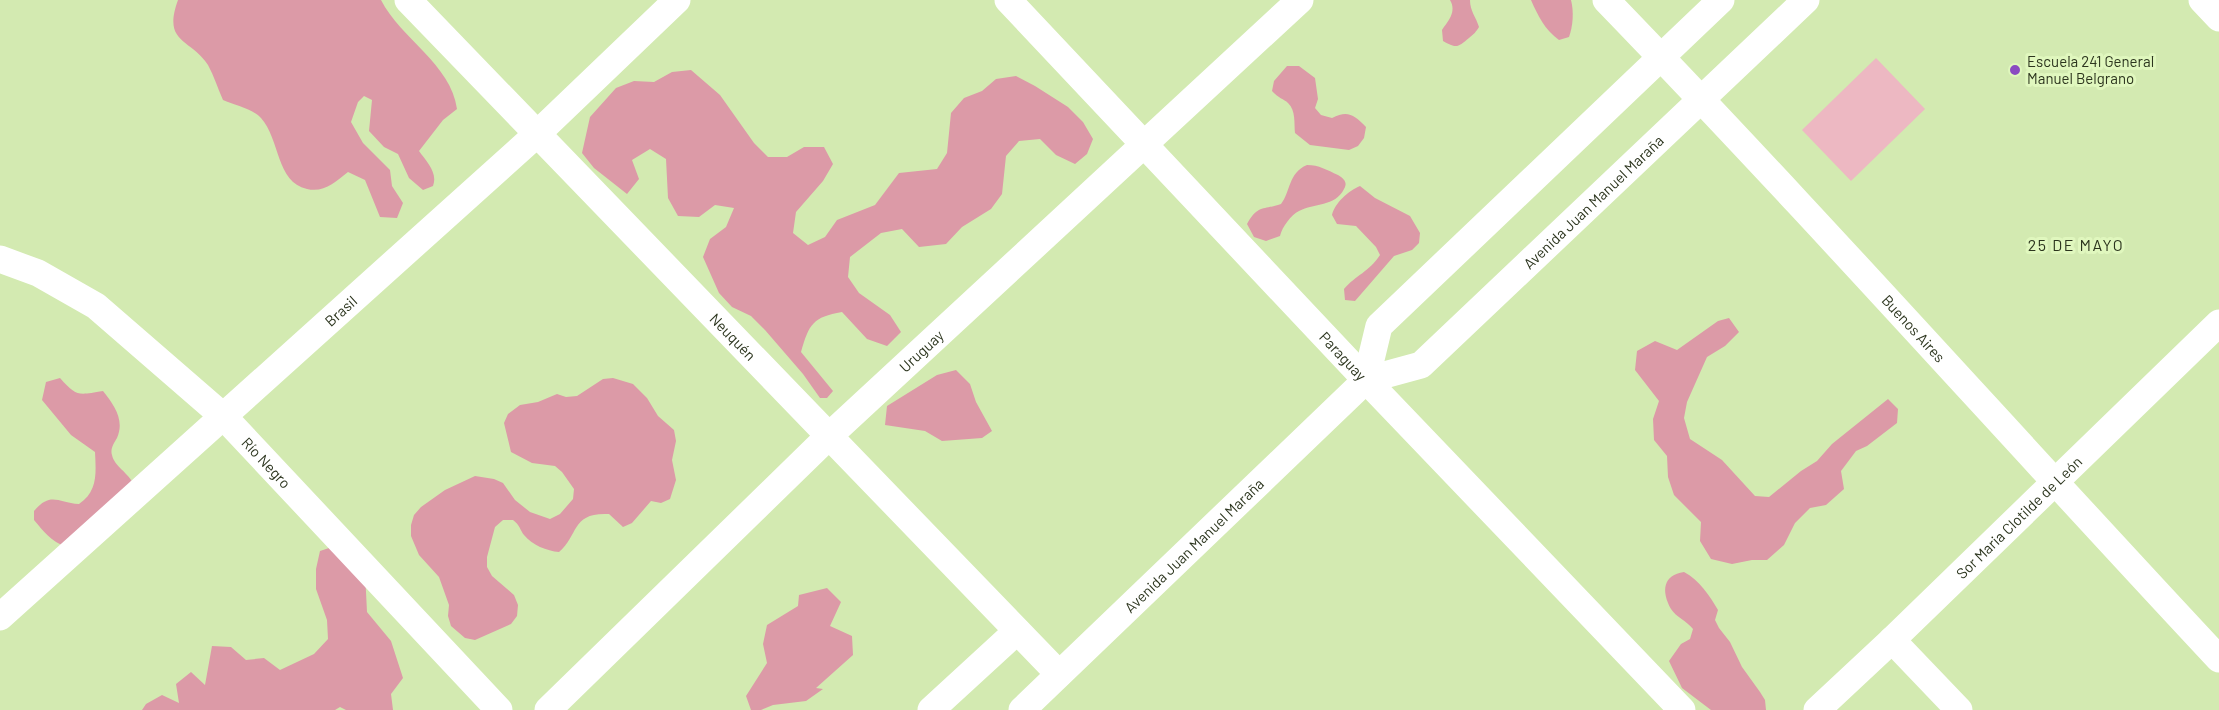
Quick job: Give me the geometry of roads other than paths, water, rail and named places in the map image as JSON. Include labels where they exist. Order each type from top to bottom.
[{"type":"street","name":"Neuquén","points":[[408,0],[1059,674]]},
{"type":"street","name":"Brasil","points":[[0,617],[537,134],[676,0]]},
{"type":"street","name":"Paraguay","points":[[1008,0],[1366,380],[1682,710]]},
{"type":"street","name":"Uruguay","points":[[548,710],[829,436],[1300,0]]},
{"type":"street","name":"Buenos Aires","points":[[1606,0],[1702,99],[2219,659]]},
{"type":"street","points":[[1366,380],[1379,326],[1721,0]]},
{"type":"street","name":"Avenida Juan Manuel Maraña","points":[[1022,710],[1366,380],[1421,364],[1806,0]]},
{"type":"street","points":[[2202,0],[2219,18]]},
{"type":"street","name":"Río Negro","points":[[0,260],[38,273],[96,306],[225,417],[499,710]]},
{"type":"street","name":"Sor Maria Clotilde de León","points":[[1817,710],[2217,328]]},
{"type":"street","points":[[931,710],[1017,631]]},
{"type":"street","points":[[1892,640],[1959,710]]},
{"type":"place","name":"Escuela 241 General Manuel Belgrano","points":[[2015,70]]},
{"type":"district","name":"25 DE MAYO","points":[[2076,244]]}]
